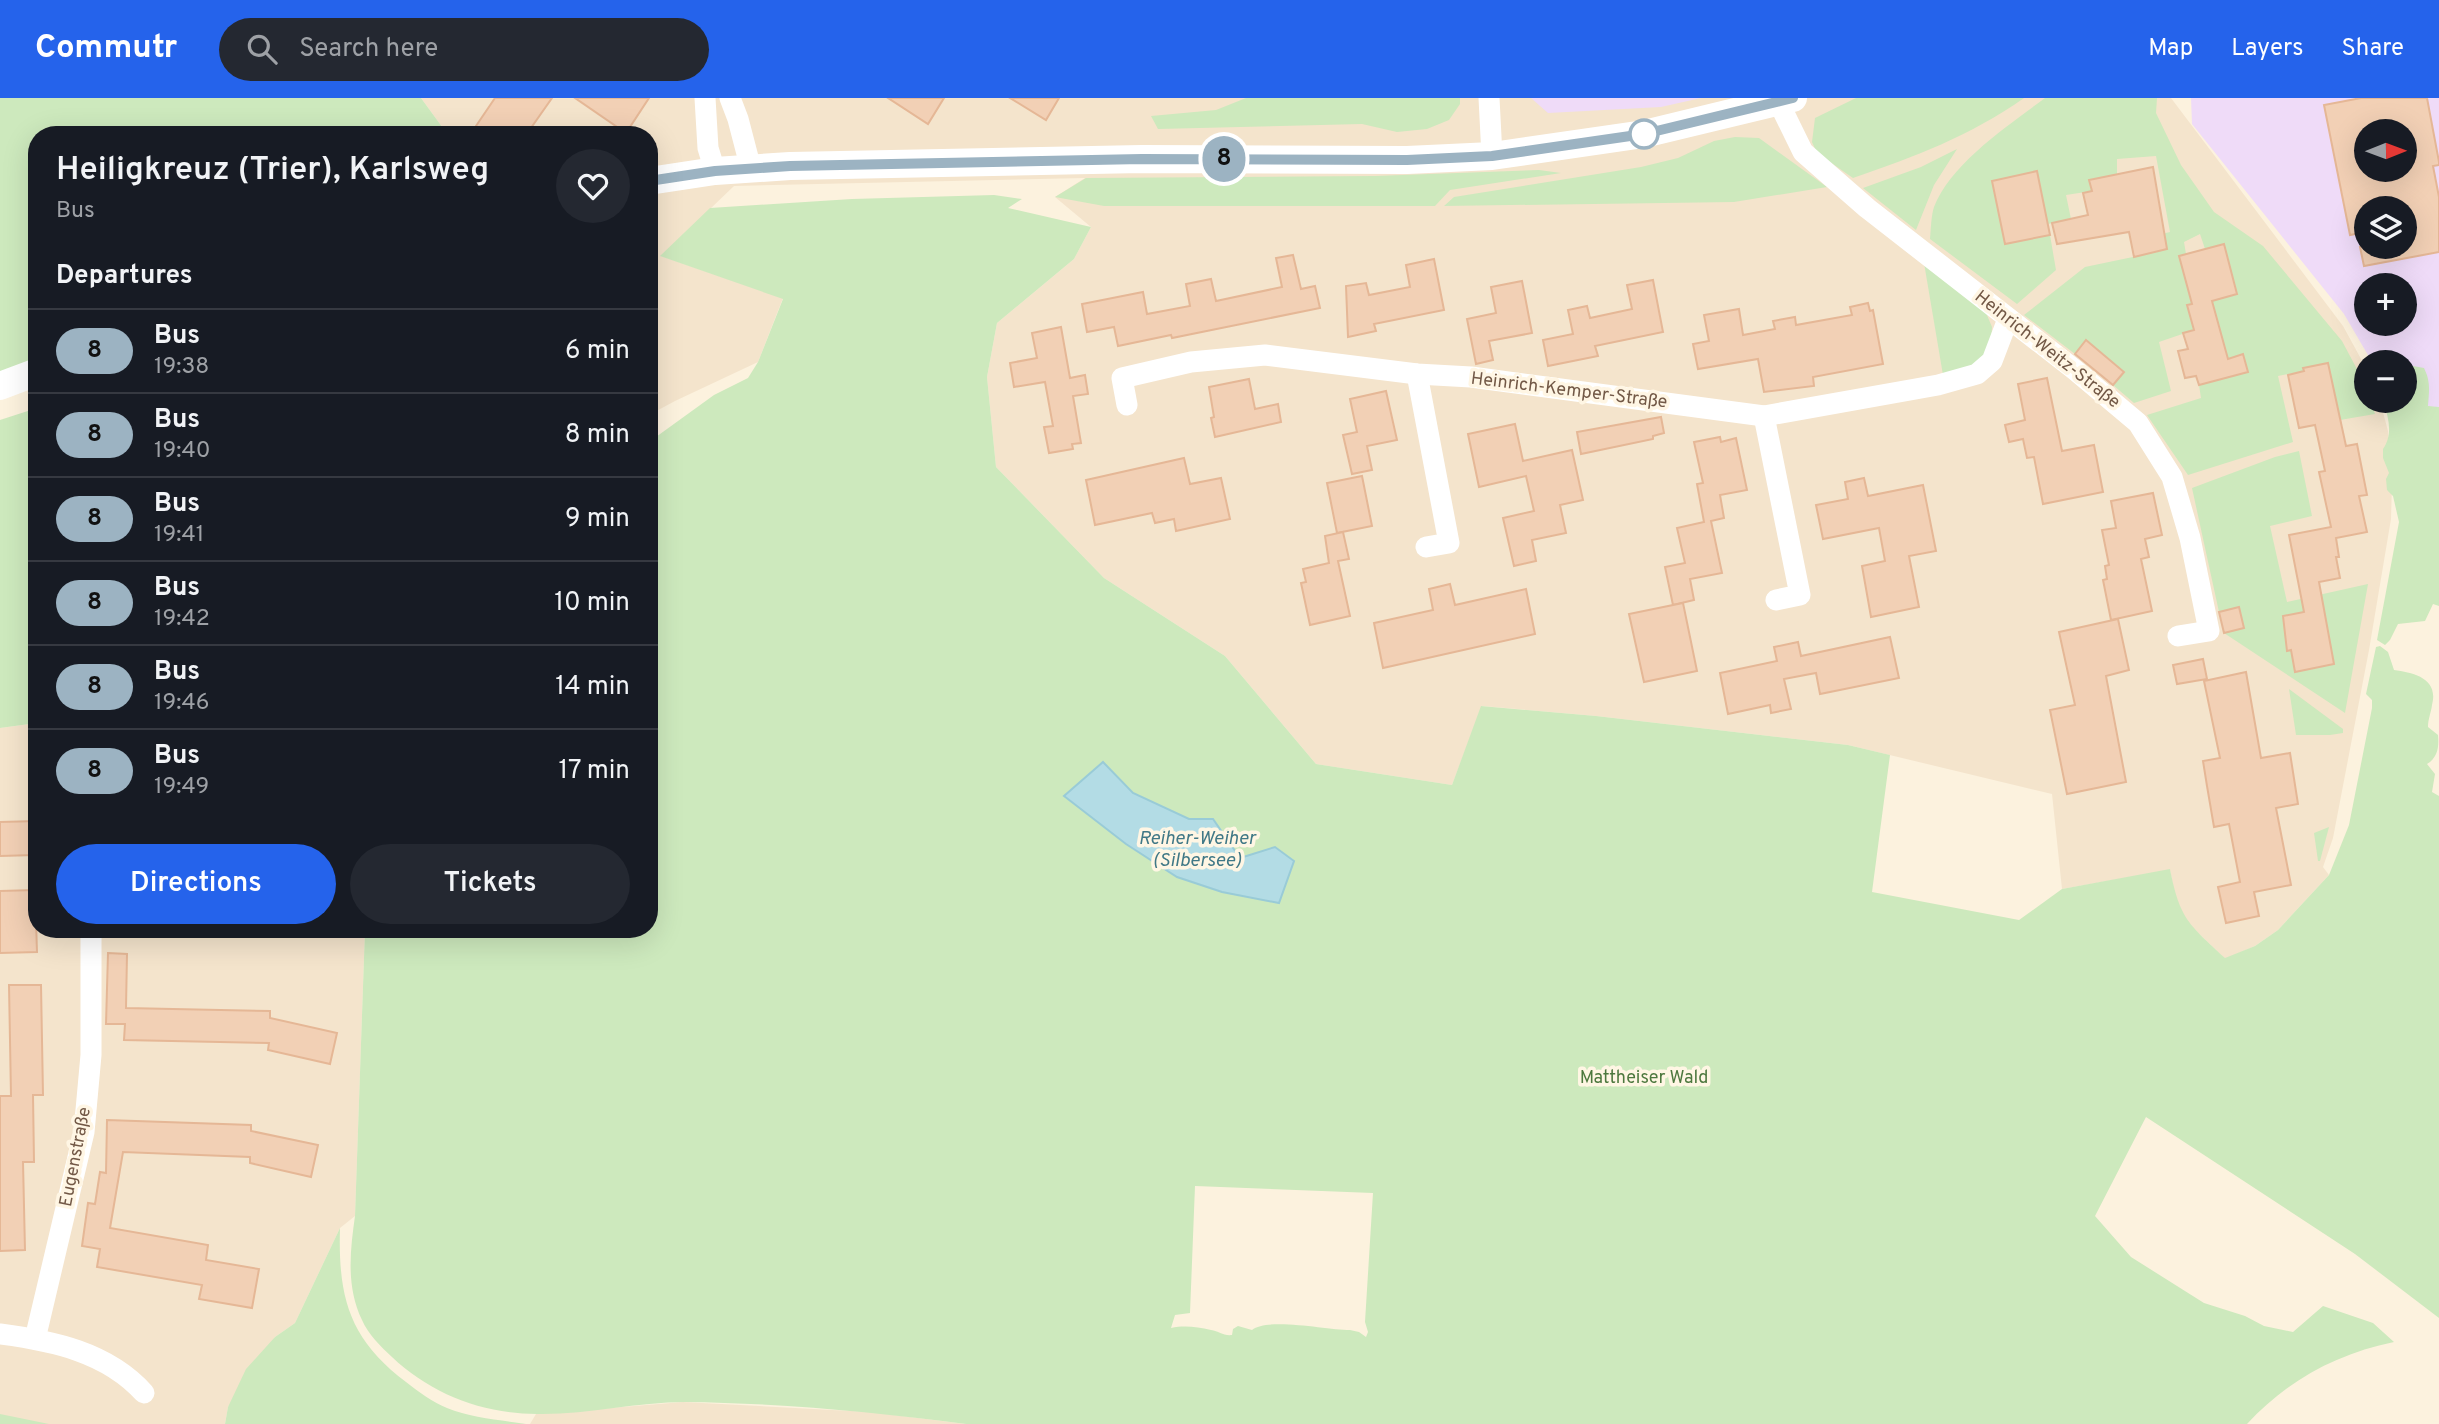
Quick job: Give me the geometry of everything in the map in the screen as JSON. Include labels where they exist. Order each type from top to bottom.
[{"type":"street","points":[[705,98],[708,148],[715,171]]},
{"type":"street","points":[[730,98],[751,169]]},
{"type":"street","points":[[1489,98],[1492,156]]},
{"type":"street","points":[[658,180],[715,171],[751,169],[1028,161],[1407,160],[1492,156],[1644,134],[1786,100]]},
{"type":"street","name":"Heinrich-Weitz-Straße","points":[[1786,100],[1803,152],[1867,208],[2075,370],[2138,423],[2172,477],[2190,538],[2209,631],[2178,636]]},
{"type":"street","name":"Heinrich-Kemper-Straße","points":[[1128,405],[1122,379],[1191,362],[1265,355],[1417,374],[1471,377],[1764,416],[1947,384],[1978,374],[1992,361],[2008,319]]},
{"type":"street","points":[[1417,374],[1449,543],[1426,547]]},
{"type":"street","points":[[0,386],[28,375]]},
{"type":"street","points":[[1764,416],[1800,595],[1776,600]]},
{"type":"street","name":"Eugenstraße","points":[[35,1339],[84,1132],[91,1055],[91,938]]},
{"type":"street","points":[[0,1334],[65,1345],[120,1369],[144,1393]]},
{"type":"shaded area","points":[[421,98],[2171,98],[2343,326],[2356,350],[2354,350],[2354,413],[2383,413],[2388,431],[2392,485],[2391,519],[2333,838],[2323,867],[2329,875],[2278,930],[2255,946],[2225,959],[2186,921],[2175,896],[2170,870],[2062,889],[2052,794],[1848,745],[1596,716],[1482,706],[1452,785],[1316,764],[1225,656],[1104,578],[996,467],[987,377],[997,323],[1074,259],[1091,227],[1055,197],[1085,178],[734,186],[661,256],[783,298],[758,362],[658,410],[658,126],[441,126]]},
{"type":"shaded area","points":[[1531,98],[1701,98],[1661,107],[1548,113]]},
{"type":"shaded area","points":[[2191,98],[2439,98],[2439,442],[2414,413],[2417,413],[2417,350],[2365,350],[2357,336],[2417,336],[2417,273],[2354,273],[2354,331],[2344,314],[2192,124]]},
{"type":"shaded area","points":[[28,724],[28,938],[365,938],[355,1216],[340,1228],[295,1323],[275,1337],[228,1407],[225,1424],[0,1424],[0,728]]},
{"type":"shaded area","points":[[683,1402],[870,1412],[966,1424],[530,1424],[536,1414]]},
{"type":"green space","points":[[0,98],[421,98],[441,126],[28,126],[28,362],[0,372]]},
{"type":"green space","points":[[1246,98],[1460,98],[1460,104],[1449,120],[1427,129],[1397,132],[1362,124],[1158,129],[1151,116],[1216,110]]},
{"type":"green space","points":[[1856,98],[2024,98],[1983,124],[1941,144],[1853,178],[1817,153],[1812,142],[1815,118]]},
{"type":"green space","points":[[2045,98],[2157,98],[2156,113],[2181,165],[2214,212],[2263,246],[2342,341],[2354,364],[2354,413],[2375,414],[2340,420],[2328,363],[2278,376],[2293,442],[2188,475],[2147,415],[2201,398],[2199,385],[2247,372],[2243,355],[2228,359],[2212,301],[2237,294],[2224,244],[2205,249],[2200,234],[2184,242],[2186,254],[2179,256],[2192,304],[2187,305],[2194,330],[2159,342],[2171,391],[2134,403],[2113,385],[2123,372],[2075,354],[2024,315],[2085,267],[2152,253],[2149,237],[2170,232],[2156,156],[2117,159],[2117,175],[2090,180],[2092,191],[2066,195],[2071,219],[2048,224],[2037,172],[1992,181],[2005,244],[2050,235],[2056,270],[2017,304],[1930,239],[1934,207],[1942,191],[1967,160]]},
{"type":"green space","points":[[1735,137],[1759,138],[1827,187],[1734,202],[1444,206],[1454,197],[1641,167],[1678,158],[1714,141]]},
{"type":"green space","points":[[1957,149],[1934,185],[1916,230],[1863,188],[1921,167]]},
{"type":"green space","points":[[1539,170],[1561,173],[1450,190],[1435,206],[1104,206],[1055,197],[1086,178],[1375,176]]},
{"type":"green space","name":"Mattheiser Wald","points":[[994,195],[1022,199],[1008,208],[1091,227],[1074,259],[997,323],[987,377],[996,467],[1104,578],[1225,656],[1316,764],[1452,785],[1481,706],[1596,716],[1848,745],[1890,755],[1872,892],[2019,920],[2062,889],[2170,869],[2182,911],[2194,928],[2225,958],[2255,946],[2278,930],[2329,875],[2349,825],[2372,708],[2372,700],[2366,694],[2376,647],[2380,646],[2388,652],[2394,670],[2423,678],[2432,689],[2428,727],[2438,735],[2437,751],[2427,764],[2435,774],[2432,792],[2439,796],[2439,1318],[2355,1254],[2146,1117],[2095,1216],[2131,1257],[2204,1303],[2245,1316],[2264,1326],[2293,1332],[2323,1306],[2373,1323],[2394,1342],[2352,1354],[2314,1371],[2279,1394],[2247,1424],[966,1424],[826,1409],[685,1402],[574,1413],[517,1413],[478,1406],[424,1382],[375,1340],[362,1320],[351,1282],[365,938],[658,938],[658,435],[714,395],[748,378],[758,362],[783,299],[660,256],[710,208],[852,199]],"holes":[[[1195,1186],[1373,1193],[1365,1322],[1368,1332],[1366,1337],[1350,1330],[1284,1324],[1260,1326],[1252,1330],[1238,1326],[1233,1329],[1232,1335],[1196,1327],[1171,1328],[1175,1315],[1190,1313]]]},
{"type":"green space","points":[[1924,263],[1984,308],[1992,327],[1991,346],[1977,365],[1943,375]]},
{"type":"green space","points":[[2417,367],[2424,368],[2429,387],[2428,406],[2439,407],[2439,606],[2433,604],[2425,621],[2398,624],[2385,645],[2377,640],[2399,522],[2393,496],[2387,490],[2386,479],[2389,473],[2383,458],[2383,449],[2388,438],[2387,414],[2417,413]]},
{"type":"green space","points":[[28,411],[28,724],[0,728],[0,420]]},
{"type":"green space","points":[[2299,451],[2312,516],[2270,526],[2287,602],[2368,584],[2345,713],[2224,633],[2243,628],[2239,607],[2219,612],[2192,488],[2275,457]]},
{"type":"green space","points":[[2289,689],[2343,729],[2343,733],[2296,735]]},
{"type":"green space","points":[[2329,827],[2320,861],[2318,861],[2314,833]]},
{"type":"green space","points":[[340,1228],[341,1275],[345,1296],[351,1315],[371,1350],[406,1382],[436,1403],[476,1416],[526,1424],[225,1424],[228,1407],[246,1369],[275,1337],[295,1323]]},
{"type":"green space","points":[[0,1414],[49,1424],[0,1424]]},
{"type":"water","name":"Reiher-Weiher (Silbersee)","points":[[1103,762],[1133,793],[1189,819],[1213,819],[1240,858],[1275,847],[1294,861],[1279,903],[1222,892],[1177,877],[1126,844],[1064,796]]},
{"type":"building","points":[[495,98],[552,98],[532,126],[476,126]]},
{"type":"building","points":[[575,98],[649,98],[631,126],[616,126]]},
{"type":"building","points":[[888,98],[944,98],[928,124]]},
{"type":"building","points":[[1010,98],[1059,98],[1046,120]]},
{"type":"building","points":[[2361,98],[2427,98],[2439,162],[2439,165],[2433,166],[2439,197],[2439,252],[2417,256],[2417,196],[2354,196],[2354,234],[2350,235],[2324,105]]},
{"type":"building","points":[[2153,167],[2167,249],[2134,257],[2129,232],[2057,244],[2052,223],[2088,215],[2083,193],[2092,191],[2089,180]]},
{"type":"building","points":[[2037,171],[2050,235],[2005,244],[1992,181]]},
{"type":"building","points":[[2224,244],[2237,294],[2212,301],[2228,359],[2243,354],[2248,372],[2199,385],[2196,376],[2185,378],[2178,351],[2188,349],[2183,333],[2194,330],[2187,305],[2192,304],[2179,256]]},
{"type":"building","points":[[1293,255],[1301,289],[1315,286],[1320,308],[1172,338],[1171,335],[1118,346],[1114,327],[1087,332],[1082,304],[1143,292],[1147,314],[1190,306],[1186,284],[1211,279],[1216,301],[1282,287],[1276,258]]},
{"type":"building","points":[[1434,259],[1444,310],[1374,324],[1376,331],[1348,337],[1346,286],[1366,283],[1369,295],[1410,287],[1406,265]]},
{"type":"building","points":[[2363,259],[2402,259],[2364,266]]},
{"type":"building","points":[[1653,280],[1663,332],[1595,346],[1598,356],[1548,366],[1543,340],[1573,334],[1568,310],[1587,306],[1590,318],[1632,309],[1627,285]]},
{"type":"building","points":[[1522,281],[1532,333],[1489,341],[1493,360],[1476,364],[1467,319],[1496,313],[1491,287]]},
{"type":"building","points":[[1868,303],[1870,311],[1873,310],[1883,364],[1813,377],[1814,386],[1764,392],[1758,359],[1698,369],[1693,344],[1709,341],[1704,315],[1739,309],[1743,335],[1775,329],[1773,321],[1795,317],[1796,325],[1852,315],[1850,307]]},
{"type":"building","points":[[1061,327],[1070,378],[1085,375],[1088,394],[1073,396],[1081,443],[1072,444],[1073,449],[1049,453],[1044,427],[1053,426],[1045,382],[1014,387],[1010,363],[1037,358],[1032,333]]},
{"type":"building","points":[[2086,340],[2124,372],[2113,385],[2075,354]]},
{"type":"building","points":[[2328,363],[2346,446],[2357,444],[2367,495],[2359,496],[2367,532],[2336,538],[2340,578],[2319,582],[2334,664],[2295,672],[2291,650],[2287,651],[2283,616],[2304,612],[2289,535],[2331,527],[2319,472],[2325,471],[2315,425],[2299,428],[2288,375],[2304,371],[2303,368]]},
{"type":"building","points":[[2047,378],[2062,451],[2094,445],[2103,492],[2043,504],[2034,457],[2027,458],[2023,439],[2009,442],[2005,425],[2025,420],[2018,384]]},
{"type":"building","points":[[1249,379],[1255,409],[1278,404],[1281,422],[1215,437],[1209,387]]},
{"type":"building","points":[[1386,391],[1397,440],[1367,446],[1372,470],[1352,474],[1343,435],[1357,432],[1350,399]]},
{"type":"building","points":[[1661,417],[1664,433],[1653,436],[1653,439],[1581,454],[1577,432]]},
{"type":"building","points":[[1515,424],[1523,461],[1572,450],[1583,500],[1560,505],[1566,533],[1532,540],[1536,561],[1514,566],[1503,518],[1534,511],[1526,476],[1479,487],[1468,434]]},
{"type":"building","points":[[1720,437],[1721,442],[1736,438],[1747,490],[1720,495],[1724,518],[1711,521],[1722,573],[1690,579],[1694,600],[1673,605],[1665,567],[1685,563],[1677,528],[1704,522],[1697,484],[1703,483],[1694,442]]},
{"type":"building","points":[[1184,458],[1190,484],[1221,478],[1230,519],[1176,531],[1174,519],[1155,523],[1152,513],[1095,525],[1086,480]]},
{"type":"building","points":[[1362,476],[1372,526],[1337,533],[1327,483]]},
{"type":"building","points":[[1864,478],[1868,496],[1923,485],[1936,551],[1909,556],[1919,607],[1871,617],[1862,566],[1885,561],[1879,528],[1823,539],[1816,505],[1848,499],[1845,482]]},
{"type":"building","points":[[2153,493],[2162,535],[2145,539],[2149,557],[2141,559],[2152,611],[2111,620],[2103,580],[2107,579],[2105,566],[2109,565],[2102,530],[2116,528],[2111,501]]},
{"type":"building","points":[[1343,532],[1349,559],[1338,561],[1350,616],[1310,625],[1301,583],[1306,582],[1303,569],[1329,563],[1325,536]]},
{"type":"building","points":[[1450,584],[1455,605],[1526,589],[1535,634],[1383,668],[1374,623],[1433,610],[1429,589]]},
{"type":"building","points":[[1683,603],[1697,671],[1644,682],[1629,614]]},
{"type":"building","points":[[2239,607],[2244,628],[2224,633],[2219,612]]},
{"type":"building","points":[[2118,619],[2129,670],[2106,676],[2126,782],[2067,794],[2050,710],[2075,705],[2059,632]]},
{"type":"building","points":[[1890,637],[1899,678],[1820,694],[1816,673],[1784,679],[1791,709],[1771,713],[1770,705],[1728,714],[1720,673],[1777,661],[1774,647],[1798,642],[1801,656]]},
{"type":"building","points":[[2203,659],[2207,679],[2177,684],[2173,665]]},
{"type":"building","points":[[2246,672],[2261,758],[2290,753],[2298,804],[2276,808],[2291,885],[2254,892],[2259,916],[2226,923],[2218,887],[2240,882],[2229,824],[2214,827],[2203,761],[2220,758],[2204,681]]},
{"type":"building","points":[[28,821],[28,855],[0,856],[0,822]]},
{"type":"building","points":[[28,890],[28,938],[37,938],[37,952],[0,953],[0,891]]},
{"type":"building","points":[[108,953],[127,954],[126,1008],[270,1011],[270,1018],[337,1033],[330,1064],[268,1050],[269,1043],[124,1040],[125,1024],[106,1024]]},
{"type":"building","points":[[9,985],[41,985],[43,1095],[33,1095],[34,1162],[23,1162],[25,1250],[0,1251],[0,1096],[11,1096]]},
{"type":"building","points":[[107,1120],[251,1125],[251,1131],[318,1145],[311,1177],[250,1163],[250,1157],[123,1152],[110,1228],[208,1245],[206,1260],[259,1269],[252,1308],[199,1299],[202,1285],[97,1267],[100,1249],[82,1246],[88,1203],[95,1204],[100,1172],[106,1173]]},
{"type":"bus line","name":"8","points":[[658,180],[715,171],[790,166],[1142,159],[1407,160],[1492,156],[1644,134],[1793,98]]}]
